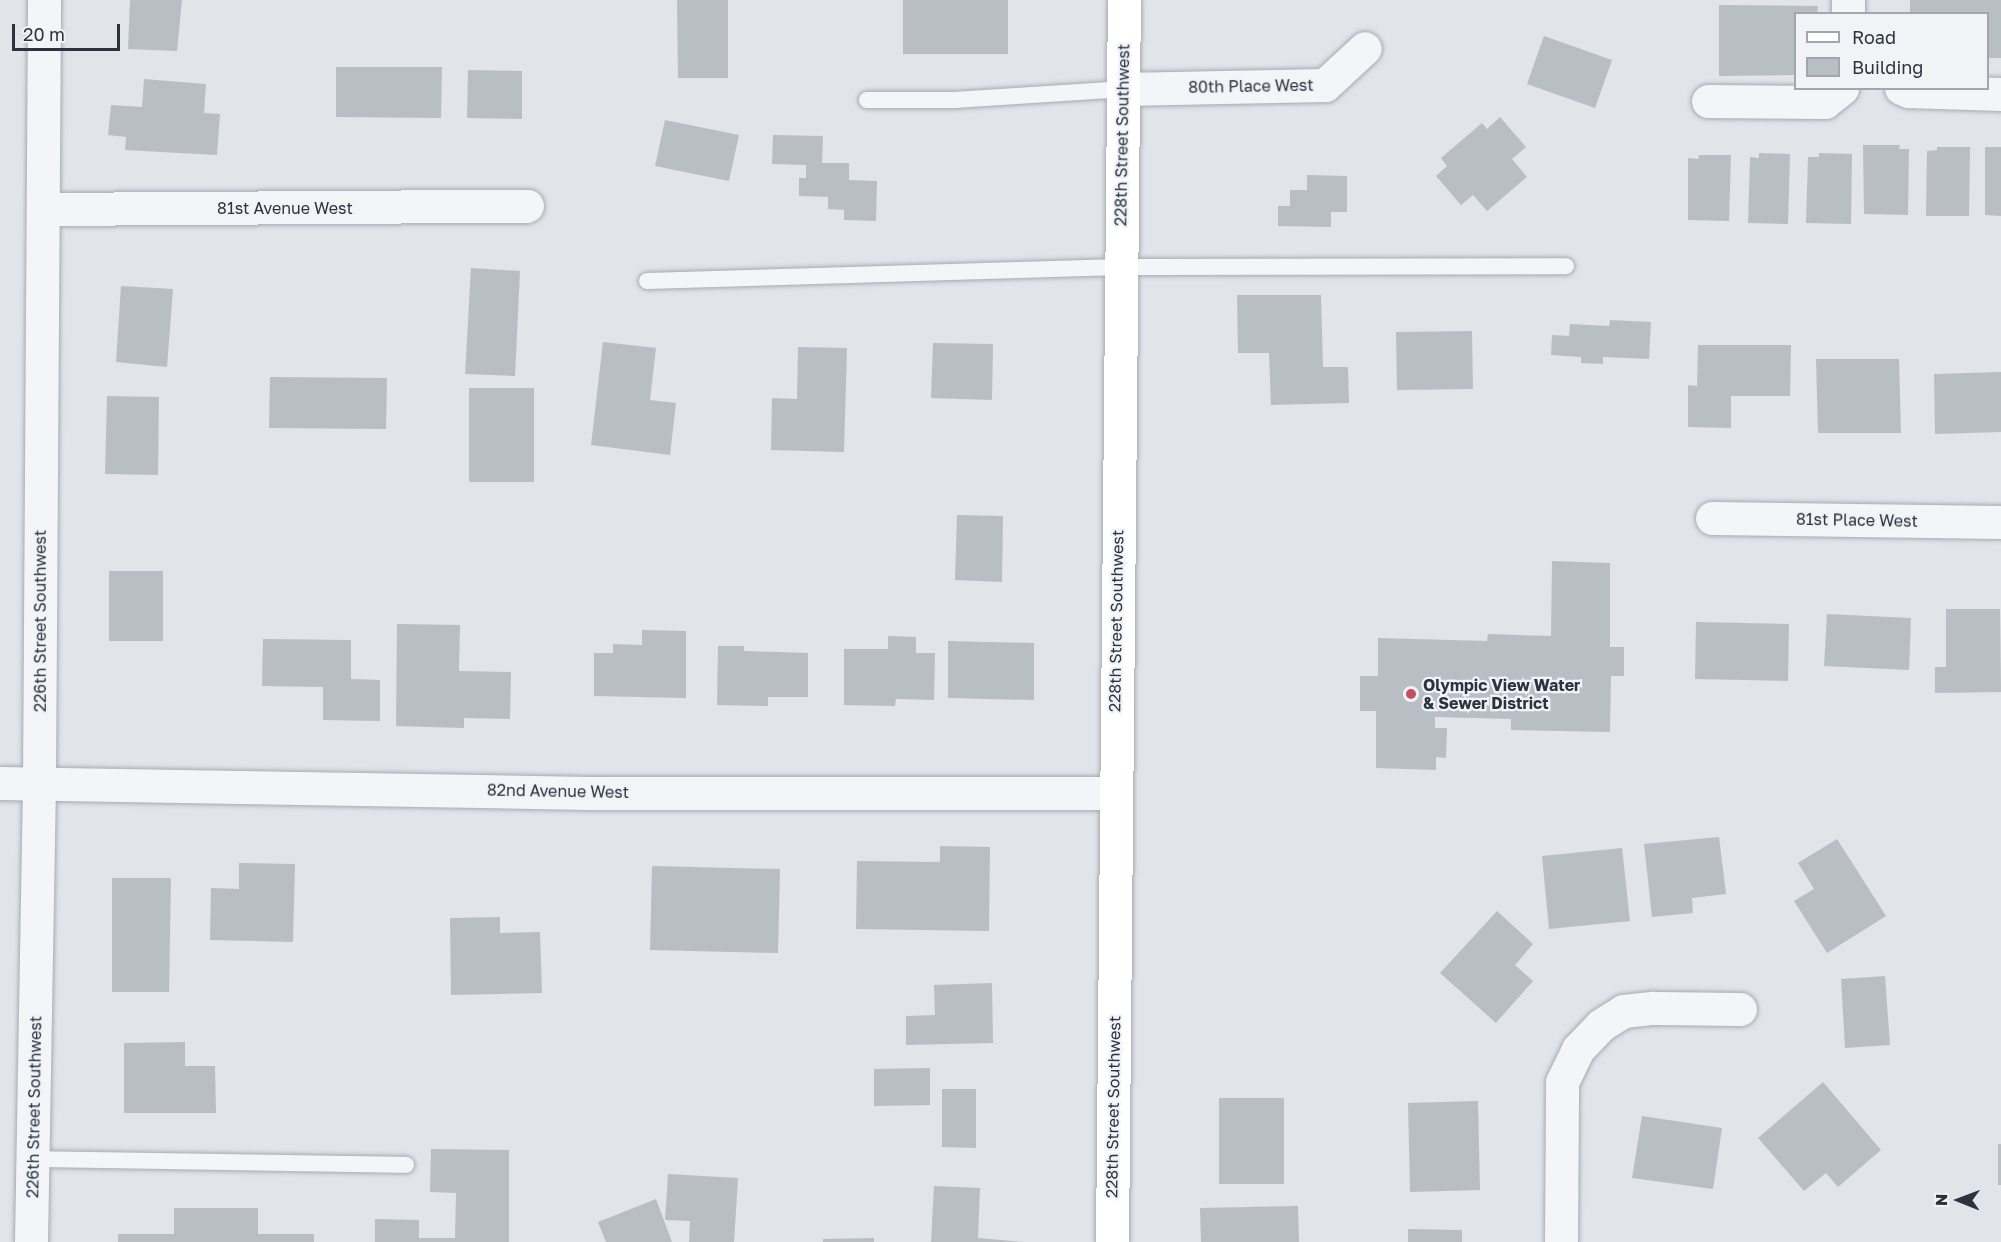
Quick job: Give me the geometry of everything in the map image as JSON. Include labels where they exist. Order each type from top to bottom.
[{"type":"street","name":"226th Street Southwest","points":[[31,1242],[39,782],[44,0]]},
{"type":"street","name":"228th Street Southwest","points":[[1112,1242],[1124,0]]},
{"type":"street","name":"80th Place West","points":[[1122,89],[1324,85],[1365,48]]},
{"type":"street","points":[[1708,101],[1826,102],[1840,90]]},
{"type":"street","points":[[1906,90],[2001,94]]},
{"type":"street","name":"81st Avenue West","points":[[43,209],[527,206]]},
{"type":"street","name":"81st Place West","points":[[1712,518],[2001,522]]},
{"type":"street","name":"82nd Avenue West","points":[[0,783],[589,793],[1116,793]]},
{"type":"street","points":[[1561,1242],[1562,1082],[1578,1049],[1601,1025],[1623,1011],[1654,1008],[1740,1009]]},
{"type":"lane","points":[[867,100],[954,100],[1122,89]]},
{"type":"lane","points":[[647,281],[1120,267],[1566,266]]},
{"type":"lane","points":[[33,1159],[406,1165]]},
{"type":"building","points":[[130,0],[182,0],[177,51],[128,49]]},
{"type":"building","points":[[677,0],[728,0],[728,78],[678,78]]},
{"type":"building","points":[[903,0],[1008,0],[1008,54],[903,54]]},
{"type":"building","points":[[1910,0],[2001,0],[2001,58],[1989,58],[1989,12],[1910,12]]},
{"type":"building","points":[[1719,5],[1818,6],[1817,12],[1794,12],[1794,75],[1719,76]]},
{"type":"building","points":[[1544,36],[1612,60],[1595,108],[1527,84]]},
{"type":"building","points":[[336,67],[442,67],[441,118],[336,117]]},
{"type":"building","points":[[468,70],[522,71],[522,119],[467,118]]},
{"type":"building","points":[[144,79],[206,84],[204,113],[220,114],[217,155],[125,150],[126,137],[108,135],[111,105],[142,107]]},
{"type":"building","points":[[1500,117],[1526,147],[1512,159],[1527,177],[1487,211],[1473,195],[1461,205],[1436,176],[1447,166],[1441,158],[1482,123],[1487,129]]},
{"type":"building","points":[[665,120],[739,135],[729,181],[655,166]]},
{"type":"building","points":[[773,135],[823,136],[822,163],[849,163],[849,180],[877,181],[876,221],[844,220],[844,210],[828,209],[828,197],[799,196],[799,178],[806,178],[806,165],[772,164]]},
{"type":"building","points":[[1863,145],[1900,145],[1899,149],[1909,149],[1908,215],[1864,214]]},
{"type":"building","points":[[1937,147],[1970,147],[1969,216],[1926,216],[1927,151],[1937,150]]},
{"type":"building","points":[[1985,147],[2001,147],[2001,216],[1985,215]]},
{"type":"building","points":[[1759,153],[1790,154],[1788,224],[1748,223],[1750,157],[1759,158]]},
{"type":"building","points":[[1819,153],[1852,154],[1851,224],[1806,223],[1808,157],[1819,157]]},
{"type":"building","points":[[1699,155],[1731,155],[1729,221],[1688,220],[1688,158],[1698,159]]},
{"type":"building","points":[[1307,175],[1347,176],[1347,212],[1331,212],[1331,227],[1278,226],[1278,206],[1290,206],[1290,190],[1307,190]]},
{"type":"building","points":[[471,268],[520,271],[515,376],[465,374]]},
{"type":"building","points":[[121,286],[173,289],[167,367],[116,362]]},
{"type":"building","points":[[1237,295],[1321,295],[1323,367],[1348,367],[1349,403],[1271,405],[1269,353],[1238,353]]},
{"type":"building","points":[[1610,320],[1651,322],[1649,359],[1603,357],[1603,364],[1581,363],[1581,357],[1551,355],[1552,335],[1569,336],[1570,324],[1609,326]]},
{"type":"building","points":[[1472,331],[1473,389],[1397,390],[1396,332]]},
{"type":"building","points":[[603,342],[656,348],[650,400],[676,403],[670,455],[591,445]]},
{"type":"building","points":[[933,343],[993,344],[992,400],[931,398]]},
{"type":"building","points":[[1698,345],[1791,345],[1790,396],[1731,396],[1731,428],[1688,427],[1688,385],[1697,386]]},
{"type":"building","points":[[798,347],[847,348],[844,452],[771,450],[772,398],[797,399]]},
{"type":"building","points":[[1816,359],[1899,359],[1901,433],[1818,433]]},
{"type":"building","points":[[2001,372],[2001,432],[1935,434],[1934,374]]},
{"type":"building","points":[[270,377],[387,378],[386,429],[269,428]]},
{"type":"building","points":[[469,388],[534,388],[534,482],[469,482]]},
{"type":"building","points":[[107,396],[159,397],[158,475],[105,474]]},
{"type":"building","points":[[957,515],[1003,516],[1002,582],[955,580]]},
{"type":"building","points":[[1552,561],[1610,563],[1610,647],[1624,647],[1624,676],[1611,676],[1610,732],[1511,730],[1511,719],[1435,717],[1435,728],[1447,728],[1446,758],[1436,757],[1436,770],[1376,768],[1376,711],[1360,711],[1360,676],[1378,676],[1378,638],[1487,641],[1488,634],[1551,636]]},
{"type":"building","points":[[109,571],[163,571],[163,641],[109,641]]},
{"type":"building","points":[[1946,609],[2000,609],[2001,692],[1935,693],[1935,667],[1946,667]]},
{"type":"building","points":[[1827,614],[1911,618],[1909,670],[1824,666]]},
{"type":"building","points":[[1696,622],[1789,624],[1788,681],[1695,679]]},
{"type":"building","points":[[397,624],[460,625],[459,671],[511,672],[510,719],[464,718],[464,728],[396,726]]},
{"type":"building","points":[[642,630],[686,631],[686,698],[594,696],[594,653],[613,653],[613,644],[642,645]]},
{"type":"building","points":[[888,636],[916,637],[916,653],[935,653],[934,700],[896,699],[895,706],[844,705],[844,649],[888,649]]},
{"type":"building","points":[[263,639],[351,640],[351,679],[380,680],[380,721],[323,720],[323,687],[262,686]]},
{"type":"building","points":[[948,641],[1034,643],[1034,700],[948,698]]},
{"type":"building","points":[[718,646],[744,646],[744,651],[808,653],[808,697],[768,697],[768,706],[717,705]]},
{"type":"building","points":[[1719,837],[1726,894],[1692,898],[1693,913],[1652,917],[1644,844]]},
{"type":"building","points":[[1837,839],[1886,916],[1827,953],[1794,901],[1814,889],[1798,863]]},
{"type":"building","points":[[940,846],[990,847],[989,931],[856,929],[857,861],[940,862]]},
{"type":"building","points":[[1622,848],[1630,921],[1549,929],[1542,856]]},
{"type":"building","points":[[239,863],[295,864],[293,942],[210,940],[211,888],[239,889]]},
{"type":"building","points":[[652,866],[780,869],[778,953],[650,950]]},
{"type":"building","points":[[112,878],[171,878],[169,992],[112,992]]},
{"type":"building","points":[[1497,911],[1533,944],[1515,965],[1533,981],[1496,1023],[1440,973]]},
{"type":"building","points":[[500,917],[500,933],[540,932],[542,993],[451,995],[450,918]]},
{"type":"building","points":[[1885,976],[1890,1045],[1845,1048],[1841,979]]},
{"type":"building","points":[[992,983],[993,1043],[906,1045],[906,1016],[935,1015],[934,985]]},
{"type":"building","points":[[185,1042],[185,1066],[215,1066],[216,1113],[124,1113],[124,1043]]},
{"type":"building","points":[[930,1068],[930,1105],[874,1106],[874,1069]]},
{"type":"building","points":[[1823,1082],[1881,1150],[1838,1187],[1826,1173],[1804,1191],[1758,1138]]},
{"type":"building","points":[[942,1089],[976,1089],[976,1148],[942,1147]]},
{"type":"building","points":[[1219,1098],[1284,1098],[1284,1184],[1219,1184]]},
{"type":"building","points":[[1478,1101],[1480,1190],[1410,1192],[1408,1103]]},
{"type":"building","points":[[1642,1116],[1722,1128],[1713,1189],[1632,1178]]},
{"type":"building","points":[[1998,1144],[2001,1144],[2001,1185],[1998,1185]]},
{"type":"building","points":[[431,1149],[509,1150],[509,1242],[375,1242],[375,1219],[419,1220],[419,1238],[455,1238],[456,1193],[430,1192]]},
{"type":"building","points":[[668,1174],[738,1178],[734,1242],[689,1242],[690,1221],[665,1220]]},
{"type":"building","points":[[934,1186],[980,1188],[978,1238],[1023,1242],[931,1242]]},
{"type":"building","points":[[656,1199],[672,1242],[606,1242],[598,1222]]},
{"type":"building","points":[[1298,1206],[1299,1242],[1201,1242],[1200,1208]]},
{"type":"building","points":[[174,1208],[258,1208],[258,1234],[314,1234],[314,1242],[118,1242],[118,1234],[174,1234]]},
{"type":"building","points":[[1408,1229],[1462,1230],[1462,1242],[1408,1242]]},
{"type":"building","points":[[874,1238],[874,1242],[823,1242],[823,1239]]},
{"type":"place","name":"Olympic View Water & Sewer District","points":[[1411,694]]}]
